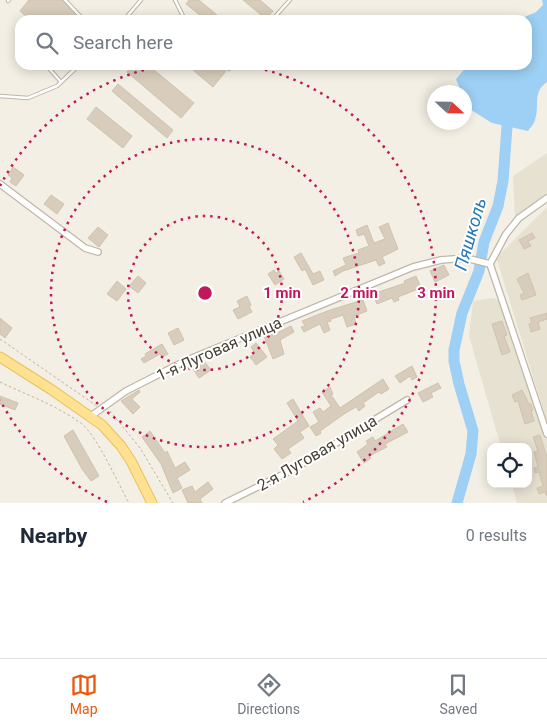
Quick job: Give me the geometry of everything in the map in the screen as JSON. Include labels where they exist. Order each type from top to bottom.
[{"type":"main road","points":[[0,357],[102,425],[131,461],[152,503]]},
{"type":"street","points":[[0,184],[85,248],[98,252]]},
{"type":"street","points":[[547,198],[519,218],[506,234],[490,264],[547,434]]},
{"type":"street","name":"1-я Луговая улица","points":[[91,416],[126,391],[185,361],[413,267],[441,260],[466,258],[490,264]]},
{"type":"street","name":"2-я Луговая улица","points":[[225,503],[292,470],[407,400]]},
{"type":"lane","points":[[65,0],[79,15]]},
{"type":"lane","points":[[128,15],[141,0]]},
{"type":"lane","points":[[175,0],[182,15]]},
{"type":"lane","points":[[276,15],[290,0]]},
{"type":"lane","points":[[50,70],[61,82]]},
{"type":"lane","points":[[0,96],[28,98],[57,86],[74,70]]},
{"type":"path","points":[[0,339],[104,407],[140,448],[173,503]]},
{"type":"path","points":[[0,382],[57,409],[83,425],[113,472],[129,503]]},
{"type":"shaded area","points":[[547,153],[547,196],[515,217],[513,176]]},
{"type":"shaded area","points":[[547,207],[547,422],[497,260],[499,255]]},
{"type":"shaded area","points":[[492,298],[499,300],[547,433],[547,503],[517,503],[513,488],[532,488],[532,443],[500,443],[469,336],[473,301]]},
{"type":"water","points":[[542,0],[547,0],[547,82],[542,86],[538,95],[534,121],[528,131],[492,123],[472,110],[472,85],[458,85],[456,79],[464,70],[532,70],[532,15],[529,15],[536,12],[543,5]]},
{"type":"building","points":[[29,0],[62,0],[75,15],[24,15],[20,11]]},
{"type":"building","points":[[189,0],[199,0],[217,15],[200,15],[186,4]]},
{"type":"building","points":[[243,0],[260,0],[273,11],[270,15],[261,15]]},
{"type":"building","points":[[129,70],[154,70],[194,103],[181,118],[127,72]]},
{"type":"building","points":[[193,70],[225,70],[213,87]]},
{"type":"building","points":[[118,84],[173,130],[167,138],[112,91]]},
{"type":"building","points":[[96,107],[132,136],[123,148],[87,119]]},
{"type":"building","points":[[13,167],[24,175],[16,186],[10,182],[12,178],[8,175]]},
{"type":"building","points":[[51,195],[64,204],[57,214],[44,204]]},
{"type":"building","points":[[388,223],[398,249],[382,257],[385,263],[379,266],[376,260],[343,271],[335,276],[333,271],[346,265],[343,258],[359,253],[358,250],[369,246],[364,234],[358,236],[356,230],[367,225],[374,243],[385,239],[379,227]]},
{"type":"building","points":[[98,227],[108,235],[99,247],[88,238]]},
{"type":"building","points":[[532,233],[535,238],[528,241],[531,246],[524,249],[519,240]]},
{"type":"building","points":[[301,253],[313,274],[320,271],[324,280],[313,285],[305,269],[302,271],[294,257]]},
{"type":"building","points":[[444,265],[449,275],[435,282],[430,271]]},
{"type":"building","points":[[274,270],[276,273],[279,271],[284,279],[275,285],[268,274]]},
{"type":"building","points":[[528,273],[536,295],[522,300],[520,295],[524,293],[517,279]]},
{"type":"building","points":[[138,276],[146,283],[138,293],[129,286]]},
{"type":"building","points":[[416,276],[421,288],[398,297],[399,300],[394,302],[392,298],[377,304],[373,294],[405,283],[404,281]]},
{"type":"building","points":[[117,281],[126,289],[117,301],[107,294]]},
{"type":"building","points":[[247,296],[252,312],[238,319],[233,310],[240,307],[237,301]]},
{"type":"building","points":[[363,300],[367,311],[354,316],[356,324],[347,327],[343,315],[327,322],[330,330],[324,333],[320,324],[304,332],[301,327],[305,326],[302,321]]},
{"type":"building","points":[[547,313],[547,319],[538,322],[540,329],[531,332],[529,324],[532,323],[530,318]]},
{"type":"building","points":[[0,318],[12,328],[5,338],[0,334]]},
{"type":"building","points":[[502,321],[507,335],[504,336],[510,352],[502,355],[492,324]]},
{"type":"building","points":[[291,326],[294,332],[280,340],[284,354],[273,359],[264,336],[274,332],[275,334]]},
{"type":"building","points":[[178,328],[184,340],[174,345],[168,333]]},
{"type":"building","points":[[256,343],[267,357],[256,365],[250,357],[255,353],[251,347]]},
{"type":"building","points":[[162,344],[168,354],[162,357],[160,354],[144,363],[141,359],[146,356],[145,354]]},
{"type":"building","points":[[204,361],[211,370],[199,378],[193,369]]},
{"type":"building","points":[[412,366],[417,377],[412,380],[410,376],[400,383],[395,376]]},
{"type":"building","points":[[383,379],[389,389],[381,394],[379,392],[363,403],[365,406],[359,411],[356,407],[344,414],[316,436],[310,427],[319,422],[313,412],[320,408],[323,412],[331,406],[322,392],[330,387],[333,394],[331,395],[340,408]]},
{"type":"building","points":[[438,383],[441,388],[431,393],[433,397],[423,402],[418,393]]},
{"type":"building","points":[[139,390],[140,392],[132,399],[140,407],[133,414],[121,401]]},
{"type":"building","points":[[522,390],[529,404],[531,404],[534,421],[525,424],[518,401],[515,402],[512,395]]},
{"type":"building","points":[[0,396],[18,403],[15,410],[0,404]]},
{"type":"building","points":[[293,399],[309,426],[300,432],[304,438],[288,449],[291,453],[282,459],[274,449],[278,445],[273,439],[298,421],[287,403]]},
{"type":"building","points":[[403,424],[408,432],[385,444],[387,447],[369,456],[371,458],[364,463],[357,452],[368,444],[366,441],[373,437],[375,441]]},
{"type":"building","points":[[73,430],[99,476],[91,481],[82,469],[64,436]]},
{"type":"building","points":[[150,431],[165,453],[167,451],[175,468],[185,462],[190,470],[177,478],[182,488],[173,493],[161,464],[142,437]]},
{"type":"building","points":[[540,435],[547,457],[547,495],[545,492],[539,494],[537,488],[543,486],[539,472],[535,473],[534,468],[538,467],[534,452],[538,451],[533,437]]},
{"type":"building","points":[[208,482],[213,489],[200,499],[202,503],[188,503],[182,490],[192,486],[195,492]]},
{"type":"waterway","name":"Пяшколь","points":[[457,503],[471,454],[473,431],[459,384],[454,361],[454,350],[462,313],[479,271],[484,242],[498,206],[503,181],[508,113]]}]
